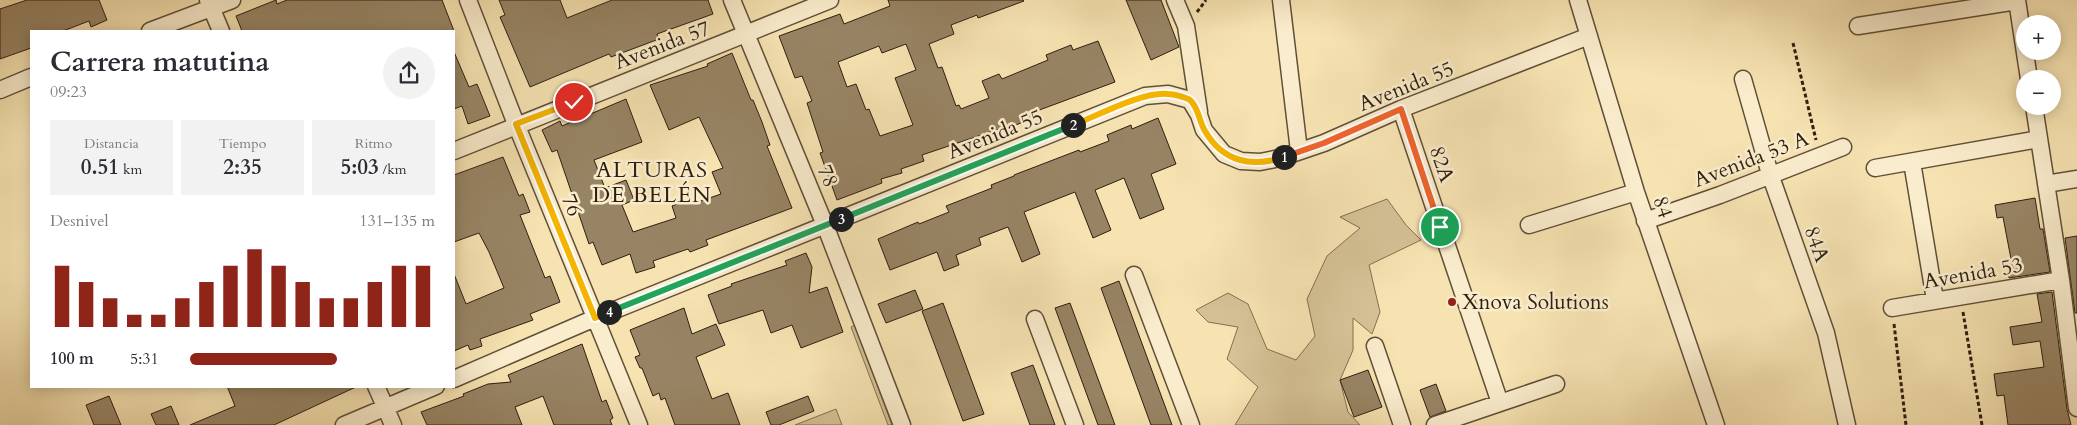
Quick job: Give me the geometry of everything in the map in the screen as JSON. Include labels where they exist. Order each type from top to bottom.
[{"type":"street","points":[[152,30],[209,4],[232,0]]},
{"type":"street","name":"76","points":[[468,0],[516,124],[639,425]]},
{"type":"street","name":"78","points":[[732,0],[826,225],[902,425]]},
{"type":"street","name":"Avenida 57","points":[[455,151],[516,124],[746,35],[830,0]]},
{"type":"street","points":[[1175,0],[1186,26],[1199,115]]},
{"type":"street","points":[[1281,0],[1299,151]]},
{"type":"street","name":"84","points":[[1578,0],[1645,221],[1716,425]]},
{"type":"street","points":[[1858,26],[2017,1],[2028,70]]},
{"type":"street","points":[[209,4],[220,30]]},
{"type":"street","name":"Avenida 55","points":[[455,379],[595,318],[1145,96],[1168,94],[1190,100],[1199,115],[1204,130],[1224,154],[1242,161],[1260,162],[1280,158],[1299,151],[1589,36]]},
{"type":"street","points":[[0,90],[30,78]]},
{"type":"street","name":"84A","points":[[1743,79],[1770,174],[1826,333],[1847,425]]},
{"type":"street","name":"82A","points":[[1401,109],[1500,403]]},
{"type":"street","points":[[2035,115],[2061,280],[2077,408]]},
{"type":"street","points":[[1875,168],[2039,140]]},
{"type":"street","name":"Avenida 53 A","points":[[1645,221],[1720,195],[1843,147]]},
{"type":"street","points":[[1912,162],[1935,300]]},
{"type":"street","points":[[2046,184],[2077,179]]},
{"type":"street","points":[[1529,225],[1636,192]]},
{"type":"street","points":[[1134,275],[1191,425]]},
{"type":"street","name":"Avenida 53","points":[[1892,308],[2061,280]]},
{"type":"street","points":[[1034,319],[1075,425]]},
{"type":"street","points":[[1375,346],[1402,425]]},
{"type":"street","points":[[1435,425],[1556,384]]},
{"type":"street","points":[[377,388],[393,425]]},
{"type":"street","points":[[344,425],[431,388]]},
{"type":"path","points":[[1793,43],[1820,155]]},
{"type":"path","points":[[1960,296],[1982,425]]},
{"type":"path","points":[[1892,308],[1906,425]]},
{"type":"shaded area","points":[[1387,199],[1406,225],[1421,240],[1369,265],[1380,312],[1372,334],[1353,318],[1353,350],[1340,380],[1348,412],[1360,425],[1235,425],[1258,387],[1227,359],[1238,327],[1208,322],[1196,310],[1228,293],[1248,304],[1267,349],[1296,360],[1315,336],[1307,299],[1327,256],[1360,228],[1340,217]]},
{"type":"shaded area","points":[[855,325],[892,425],[888,425],[851,327]]},
{"type":"shaded area","points":[[836,409],[842,425],[795,425]]},
{"type":"building","points":[[27,0],[99,0],[107,20],[91,27],[89,21],[66,30],[30,30],[30,48],[0,59],[0,9]]},
{"type":"building","points":[[276,0],[277,4],[287,0],[442,0],[454,30],[242,30],[236,16]]},
{"type":"building","points":[[499,0],[560,0],[567,18],[612,0],[708,0],[713,14],[657,34],[659,39],[611,57],[609,54],[530,87],[500,17],[505,15]]},
{"type":"building","points":[[888,0],[1024,1],[978,18],[977,15],[951,25],[954,34],[929,44],[938,68],[942,67],[956,106],[959,105],[961,109],[989,98],[982,81],[999,74],[1002,79],[1048,60],[1046,55],[1071,45],[1073,50],[1098,41],[1115,82],[1034,112],[1036,117],[1003,130],[1002,128],[922,155],[924,161],[901,169],[902,173],[881,179],[882,183],[837,200],[820,153],[823,152],[807,103],[812,101],[802,76],[795,78],[779,36],[840,14],[844,24],[890,6]],"holes":[[[906,44],[916,70],[895,78],[913,125],[880,136],[869,109],[866,110],[856,84],[847,87],[838,62],[879,46],[882,53]]]},
{"type":"building","points":[[1126,0],[1161,0],[1179,47],[1151,60]]},
{"type":"building","points":[[732,53],[762,122],[770,145],[767,146],[792,208],[706,240],[708,245],[690,252],[688,249],[653,261],[655,267],[636,273],[630,254],[602,265],[593,242],[589,244],[557,150],[552,152],[542,130],[560,121],[562,126],[626,99],[642,142],[594,160],[605,188],[626,180],[634,200],[622,205],[633,232],[676,218],[672,206],[691,199],[692,204],[721,194],[712,172],[723,168],[699,117],[669,130],[650,85],[708,66],[707,64]]},
{"type":"building","points":[[455,54],[469,87],[477,84],[490,116],[468,124],[462,106],[455,109]]},
{"type":"building","points":[[1158,118],[1176,164],[1151,174],[1164,209],[1140,219],[1124,178],[1095,190],[1111,230],[1093,238],[1075,192],[1024,212],[1040,254],[1022,262],[1008,227],[979,238],[981,245],[956,255],[959,265],[944,271],[937,252],[890,270],[878,239],[918,222],[919,224],[949,212],[946,206],[992,188],[991,185],[1014,175],[1079,150],[1080,152],[1109,141],[1107,135],[1131,125],[1132,129]]},
{"type":"building","points":[[503,157],[519,196],[523,194],[530,212],[520,215],[545,278],[550,276],[560,302],[530,314],[533,320],[480,339],[482,346],[470,350],[468,345],[455,351],[455,276],[466,304],[504,288],[479,233],[455,242],[455,175]]},
{"type":"building","points":[[2035,198],[2040,229],[2043,229],[2050,272],[2009,278],[2006,260],[2011,259],[2003,217],[1997,218],[1995,205]]},
{"type":"building","points":[[2077,236],[2077,313],[2075,313],[2065,238]]},
{"type":"building","points":[[806,253],[812,267],[809,293],[827,287],[843,332],[801,348],[792,325],[771,333],[763,310],[719,324],[708,295],[732,286],[731,284],[787,265],[785,261]]},
{"type":"building","points":[[1119,281],[1172,425],[1151,425],[1101,288]]},
{"type":"building","points":[[915,290],[923,309],[886,323],[878,304]]},
{"type":"building","points":[[2052,292],[2067,409],[2071,425],[2008,425],[2004,395],[1997,396],[1994,374],[2044,367],[2040,341],[2013,345],[2010,327],[2042,322],[2037,294]]},
{"type":"building","points":[[943,303],[984,414],[963,421],[922,311]]},
{"type":"building","points":[[1070,303],[1115,425],[1098,425],[1055,308]]},
{"type":"building","points":[[684,308],[692,334],[716,324],[725,345],[696,357],[712,399],[728,393],[740,425],[675,425],[665,398],[661,400],[659,393],[653,396],[642,368],[640,368],[635,357],[640,355],[630,330]]},
{"type":"building","points":[[582,344],[602,402],[606,400],[613,418],[610,420],[612,425],[554,425],[543,396],[515,407],[522,425],[427,425],[421,412],[464,396],[463,394],[488,384],[511,382],[508,375]]},
{"type":"building","points":[[1033,365],[1055,425],[1030,425],[1011,373]]},
{"type":"building","points":[[1368,370],[1382,407],[1354,417],[1340,380]]},
{"type":"building","points":[[1436,384],[1446,411],[1430,417],[1420,390]]},
{"type":"building","points":[[228,388],[354,388],[274,425],[190,425],[235,406]]},
{"type":"building","points":[[109,396],[121,425],[94,425],[86,405]]},
{"type":"building","points":[[808,396],[814,411],[779,425],[771,425],[766,412]]},
{"type":"building","points":[[171,406],[179,425],[156,425],[151,414]]},
{"type":"place","name":"Xnova Solutions","points":[[1452,302]]},
{"type":"district","name":"ALTURAS DE BELÉN","points":[[652,182]]},
{"type":"route","points":[[574,102],[516,124],[595,318],[1145,96],[1156,94],[1168,94],[1190,100],[1199,115],[1204,130],[1212,141],[1224,154],[1242,161],[1260,162],[1280,158],[1324,143],[1401,109],[1440,227]]}]
